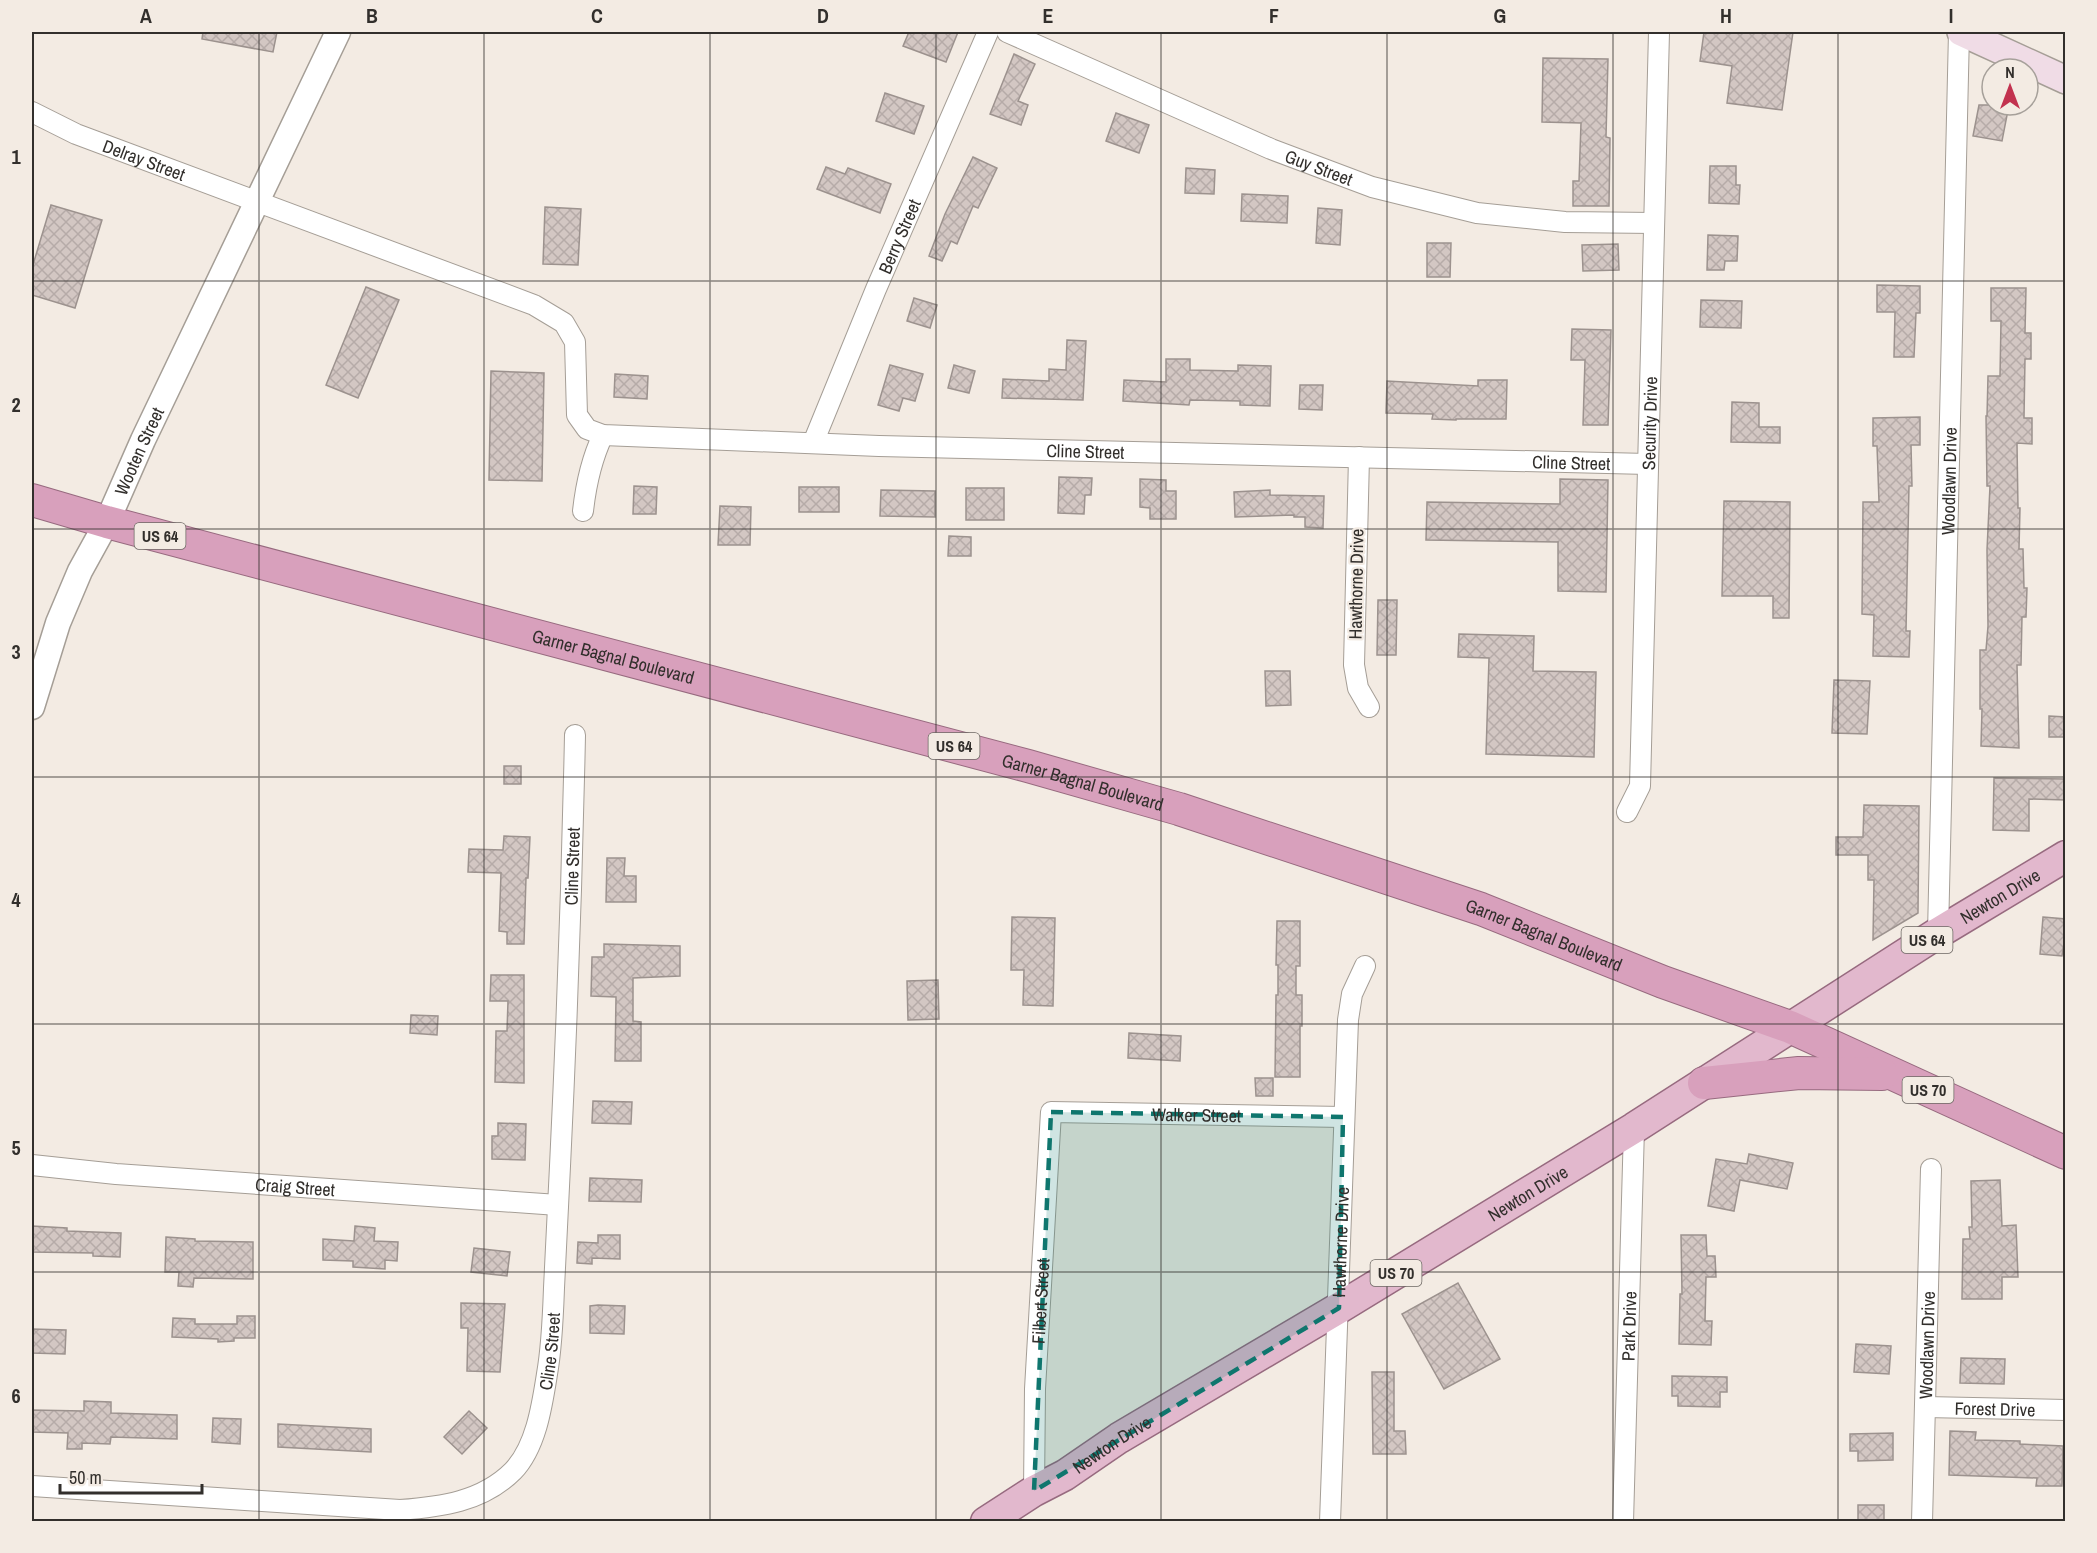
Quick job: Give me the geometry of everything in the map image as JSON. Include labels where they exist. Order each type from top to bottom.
[{"type":"highway","name":"Garner Bagnal Boulevard","points":[[32,500],[107,522],[1028,766],[1179,809],[1481,909],[1663,982],[1790,1027],[2066,1153]]},
{"type":"highway","points":[[1704,1083],[1799,1073],[1893,1074]]},
{"type":"main road","points":[[1960,32],[2066,80]]},
{"type":"main road","name":"Newton Drive","points":[[986,1521],[1065,1475],[1119,1438],[1339,1308],[1634,1128],[1938,933],[2066,856]]},
{"type":"street","name":"Wooten Street","points":[[33,695],[58,623],[76,581],[107,522],[143,440],[338,32]]},
{"type":"street","name":"Berry Street","points":[[813,443],[876,289],[988,32]]},
{"type":"street","name":"Guy Street","points":[[1007,32],[1271,149],[1372,187],[1477,213],[1565,222],[1654,223]]},
{"type":"street","name":"Security Drive","points":[[1627,812],[1640,786],[1659,32]]},
{"type":"street","name":"Woodlawn Drive","points":[[1938,933],[1960,32]]},
{"type":"street","name":"Delray Street","points":[[32,112],[76,134],[257,202]]},
{"type":"street","points":[[257,202],[534,306],[564,323],[575,342],[577,415],[587,429],[603,435],[589,471],[583,511]]},
{"type":"street","name":"Cline Street","points":[[603,435],[813,443],[1648,464]]},
{"type":"street","name":"Hawthorne Drive","points":[[1359,457],[1354,665],[1358,688],[1369,707]]},
{"type":"street","name":"Cline Street","points":[[32,1486],[400,1510],[439,1507],[464,1501],[489,1489],[513,1471],[527,1450],[537,1423],[547,1373],[570,969],[575,735]]},
{"type":"street","name":"Hawthorne Drive","points":[[1330,1521],[1348,1020],[1352,994],[1365,966]]},
{"type":"street","name":"Walker Street","points":[[1051,1112],[1343,1117]]},
{"type":"street","name":"Filbert Street","points":[[1034,1491],[1035,1389],[1051,1112]]},
{"type":"street","name":"Park Drive","points":[[1623,1521],[1634,1128]]},
{"type":"street","name":"Craig Street","points":[[32,1165],[116,1174],[558,1205]]},
{"type":"street","name":"Woodlawn Drive","points":[[1922,1521],[1931,1169]]},
{"type":"street","name":"Forest Drive","points":[[1925,1407],[2066,1410]]},
{"type":"highlighted area","points":[[1051,1112],[1343,1117],[1339,1308],[1034,1491]]},
{"type":"building","points":[[203,32],[277,32],[273,52],[202,39]]},
{"type":"building","points":[[909,32],[958,32],[946,62],[903,46]]},
{"type":"building","points":[[1704,32],[1793,32],[1782,110],[1727,103],[1732,66],[1700,61]]},
{"type":"building","points":[[1014,54],[1035,64],[1018,101],[1028,105],[1021,125],[990,114]]},
{"type":"building","points":[[1543,58],[1608,59],[1606,137],[1610,138],[1609,206],[1573,206],[1573,181],[1579,181],[1581,123],[1542,122]]},
{"type":"building","points":[[885,93],[924,106],[914,134],[876,121]]},
{"type":"building","points":[[1979,105],[1980,117],[2007,117],[2002,141],[1973,136]]},
{"type":"building","points":[[1116,113],[1149,125],[1139,153],[1106,141]]},
{"type":"building","points":[[973,157],[997,168],[978,208],[973,206],[957,244],[951,241],[942,261],[929,256],[945,214]]},
{"type":"building","points":[[1710,166],[1736,166],[1736,185],[1740,185],[1739,204],[1709,203]]},
{"type":"building","points":[[826,167],[845,174],[848,168],[891,184],[880,213],[817,189]]},
{"type":"building","points":[[1186,168],[1215,170],[1214,194],[1185,193]]},
{"type":"building","points":[[1242,194],[1288,196],[1287,223],[1241,221]]},
{"type":"building","points":[[51,205],[102,220],[75,308],[32,295],[32,268]]},
{"type":"building","points":[[545,207],[581,209],[578,265],[543,264]]},
{"type":"building","points":[[1318,208],[1342,210],[1340,245],[1316,243]]},
{"type":"building","points":[[1708,235],[1738,236],[1737,261],[1725,261],[1724,270],[1707,270]]},
{"type":"building","points":[[1427,243],[1451,243],[1450,277],[1427,277]]},
{"type":"building","points":[[1618,244],[1619,270],[1583,271],[1582,245]]},
{"type":"building","points":[[1877,285],[1920,286],[1920,313],[1916,313],[1914,357],[1894,357],[1895,312],[1877,312]]},
{"type":"building","points":[[366,287],[399,300],[358,398],[326,385]]},
{"type":"building","points":[[1991,288],[2026,288],[2025,333],[2031,333],[2031,359],[2025,359],[2024,418],[2032,418],[2032,444],[2017,443],[2019,549],[2023,549],[2024,588],[2027,588],[2026,617],[2022,617],[2021,665],[2017,665],[2019,748],[1981,746],[1980,650],[1986,650],[1988,626],[1987,550],[1990,486],[1987,486],[1986,416],[1988,376],[2000,376],[2001,321],[1991,321]]},
{"type":"building","points":[[914,298],[937,305],[930,328],[907,321]]},
{"type":"building","points":[[1701,300],[1742,301],[1741,328],[1700,327]]},
{"type":"building","points":[[1572,329],[1611,330],[1608,425],[1583,425],[1585,360],[1571,360]]},
{"type":"building","points":[[1067,340],[1086,341],[1083,400],[1002,398],[1003,379],[1049,381],[1049,369],[1066,370]]},
{"type":"building","points":[[1166,359],[1190,359],[1190,370],[1238,371],[1238,365],[1271,366],[1270,406],[1240,405],[1240,401],[1190,400],[1189,405],[1123,401],[1124,380],[1166,382]]},
{"type":"building","points":[[890,365],[923,374],[915,401],[903,398],[899,411],[878,405]]},
{"type":"building","points":[[954,365],[975,371],[969,393],[948,388]]},
{"type":"building","points":[[491,371],[544,373],[542,481],[489,480]]},
{"type":"building","points":[[615,374],[648,376],[647,399],[614,397]]},
{"type":"building","points":[[1478,380],[1507,380],[1506,419],[1432,419],[1433,414],[1386,413],[1387,381],[1478,386]]},
{"type":"building","points":[[1300,385],[1323,385],[1322,410],[1299,409]]},
{"type":"building","points":[[1732,402],[1759,403],[1759,427],[1780,427],[1780,443],[1731,442]]},
{"type":"building","points":[[1920,417],[1920,445],[1911,445],[1912,486],[1909,486],[1906,631],[1910,631],[1909,657],[1873,656],[1874,615],[1862,614],[1863,502],[1879,502],[1877,446],[1873,446],[1873,418]]},
{"type":"building","points":[[1059,477],[1092,478],[1091,495],[1085,495],[1084,514],[1058,513]]},
{"type":"building","points":[[1140,479],[1166,480],[1166,491],[1176,491],[1176,519],[1150,519],[1150,508],[1140,507]]},
{"type":"building","points":[[1560,479],[1608,480],[1606,592],[1558,591],[1558,542],[1426,540],[1427,502],[1560,504]]},
{"type":"building","points":[[634,486],[657,487],[656,514],[633,514]]},
{"type":"building","points":[[799,487],[839,487],[839,512],[799,512]]},
{"type":"building","points":[[966,488],[1004,488],[1004,520],[966,520]]},
{"type":"building","points":[[881,490],[935,491],[935,517],[880,516]]},
{"type":"building","points":[[1270,490],[1270,495],[1324,496],[1323,528],[1305,527],[1305,517],[1294,517],[1294,515],[1235,517],[1234,492]]},
{"type":"building","points":[[1724,501],[1790,502],[1789,618],[1773,618],[1773,596],[1722,596]]},
{"type":"building","points":[[720,506],[751,507],[750,545],[718,545]]},
{"type":"building","points":[[949,536],[971,537],[971,556],[948,556]]},
{"type":"building","points":[[1378,600],[1397,600],[1396,655],[1377,655]]},
{"type":"building","points":[[1459,634],[1534,636],[1533,671],[1596,672],[1594,757],[1486,754],[1489,658],[1458,657]]},
{"type":"building","points":[[1265,671],[1290,671],[1291,705],[1266,706]]},
{"type":"building","points":[[1834,680],[1870,681],[1867,734],[1832,733]]},
{"type":"building","points":[[2049,716],[2066,717],[2066,737],[2049,737]]},
{"type":"building","points":[[504,766],[521,766],[521,784],[504,784]]},
{"type":"building","points":[[1994,778],[2066,779],[2066,800],[2029,799],[2029,831],[1993,830]]},
{"type":"building","points":[[1864,805],[1919,806],[1918,913],[1873,940],[1874,880],[1868,880],[1868,855],[1836,855],[1836,837],[1863,837]]},
{"type":"building","points":[[504,836],[530,837],[524,944],[507,944],[507,932],[499,931],[501,873],[468,872],[469,849],[503,850]]},
{"type":"building","points":[[607,858],[625,858],[624,876],[636,876],[636,902],[606,902]]},
{"type":"building","points":[[1012,917],[1055,918],[1053,1006],[1023,1005],[1024,970],[1011,970]]},
{"type":"building","points":[[2043,917],[2066,919],[2066,943],[2064,943],[2062,956],[2040,954]]},
{"type":"building","points":[[1277,921],[1300,921],[1300,966],[1296,966],[1296,995],[1302,995],[1300,1077],[1275,1077],[1276,995],[1278,995]]},
{"type":"building","points":[[604,944],[680,946],[680,976],[633,978],[633,1021],[641,1022],[641,1061],[615,1061],[616,997],[591,996],[592,957],[604,957]]},
{"type":"building","points":[[491,975],[524,975],[524,1083],[495,1082],[496,1031],[507,1031],[508,1001],[490,1001]]},
{"type":"building","points":[[938,980],[939,1019],[908,1020],[907,981]]},
{"type":"building","points":[[411,1015],[438,1016],[437,1035],[410,1033]]},
{"type":"building","points":[[1129,1033],[1181,1036],[1180,1061],[1128,1058]]},
{"type":"building","points":[[1255,1078],[1273,1078],[1273,1096],[1256,1096]]},
{"type":"building","points":[[593,1101],[632,1102],[631,1124],[592,1123]]},
{"type":"building","points":[[498,1123],[526,1124],[525,1160],[492,1159],[492,1136],[498,1136]]},
{"type":"building","points":[[1749,1154],[1793,1163],[1787,1189],[1740,1180],[1734,1211],[1708,1206],[1716,1159],[1747,1164]]},
{"type":"building","points":[[590,1178],[642,1180],[641,1202],[589,1201]]},
{"type":"building","points":[[2000,1180],[2002,1226],[2016,1225],[2018,1277],[2002,1277],[2002,1299],[1962,1299],[1963,1239],[1970,1239],[1969,1227],[1972,1227],[1971,1181]]},
{"type":"building","points":[[32,1226],[67,1228],[67,1231],[121,1233],[120,1257],[93,1256],[93,1253],[32,1252]]},
{"type":"building","points":[[355,1226],[375,1228],[374,1241],[398,1242],[397,1261],[385,1260],[385,1269],[353,1267],[353,1261],[323,1260],[323,1239],[354,1241]]},
{"type":"building","points":[[598,1235],[620,1235],[620,1259],[592,1258],[592,1264],[577,1263],[578,1242],[598,1243]]},
{"type":"building","points":[[1681,1235],[1706,1235],[1707,1256],[1715,1256],[1716,1277],[1706,1277],[1705,1321],[1712,1321],[1711,1345],[1679,1344],[1680,1294],[1682,1294]]},
{"type":"building","points":[[166,1237],[195,1239],[195,1241],[253,1242],[253,1279],[194,1278],[193,1287],[178,1286],[179,1272],[165,1272]]},
{"type":"building","points":[[474,1248],[510,1252],[507,1276],[471,1272]]},
{"type":"building","points":[[1458,1283],[1500,1359],[1444,1389],[1402,1314]]},
{"type":"building","points":[[461,1303],[505,1304],[500,1372],[467,1371],[468,1328],[461,1328]]},
{"type":"building","points":[[590,1306],[625,1306],[624,1334],[590,1333]]},
{"type":"building","points":[[237,1316],[255,1316],[255,1338],[234,1338],[234,1341],[218,1342],[218,1339],[172,1337],[173,1318],[195,1319],[195,1324],[237,1324]]},
{"type":"building","points":[[32,1329],[66,1330],[65,1354],[32,1353]]},
{"type":"building","points":[[1856,1344],[1891,1346],[1889,1374],[1854,1372]]},
{"type":"building","points":[[1961,1358],[2005,1359],[2004,1384],[1960,1383]]},
{"type":"building","points":[[1372,1372],[1394,1372],[1394,1431],[1405,1431],[1406,1454],[1373,1454]]},
{"type":"building","points":[[1672,1376],[1727,1377],[1727,1392],[1720,1392],[1720,1407],[1678,1406],[1678,1396],[1672,1396]]},
{"type":"building","points":[[84,1401],[111,1402],[111,1413],[177,1415],[177,1439],[111,1437],[110,1444],[82,1443],[82,1449],[67,1449],[68,1433],[32,1432],[32,1410],[84,1411]]},
{"type":"building","points":[[469,1411],[487,1428],[462,1454],[444,1437]]},
{"type":"building","points":[[213,1418],[241,1419],[240,1444],[212,1442]]},
{"type":"building","points":[[278,1424],[371,1429],[371,1452],[278,1447]]},
{"type":"building","points":[[1950,1431],[1976,1432],[1975,1440],[2020,1441],[2020,1444],[2063,1446],[2062,1486],[2036,1486],[2037,1478],[1949,1475]]},
{"type":"building","points":[[1893,1433],[1893,1460],[1858,1461],[1858,1451],[1850,1451],[1850,1434]]},
{"type":"building","points":[[1858,1505],[1884,1505],[1884,1521],[1858,1521]]}]
